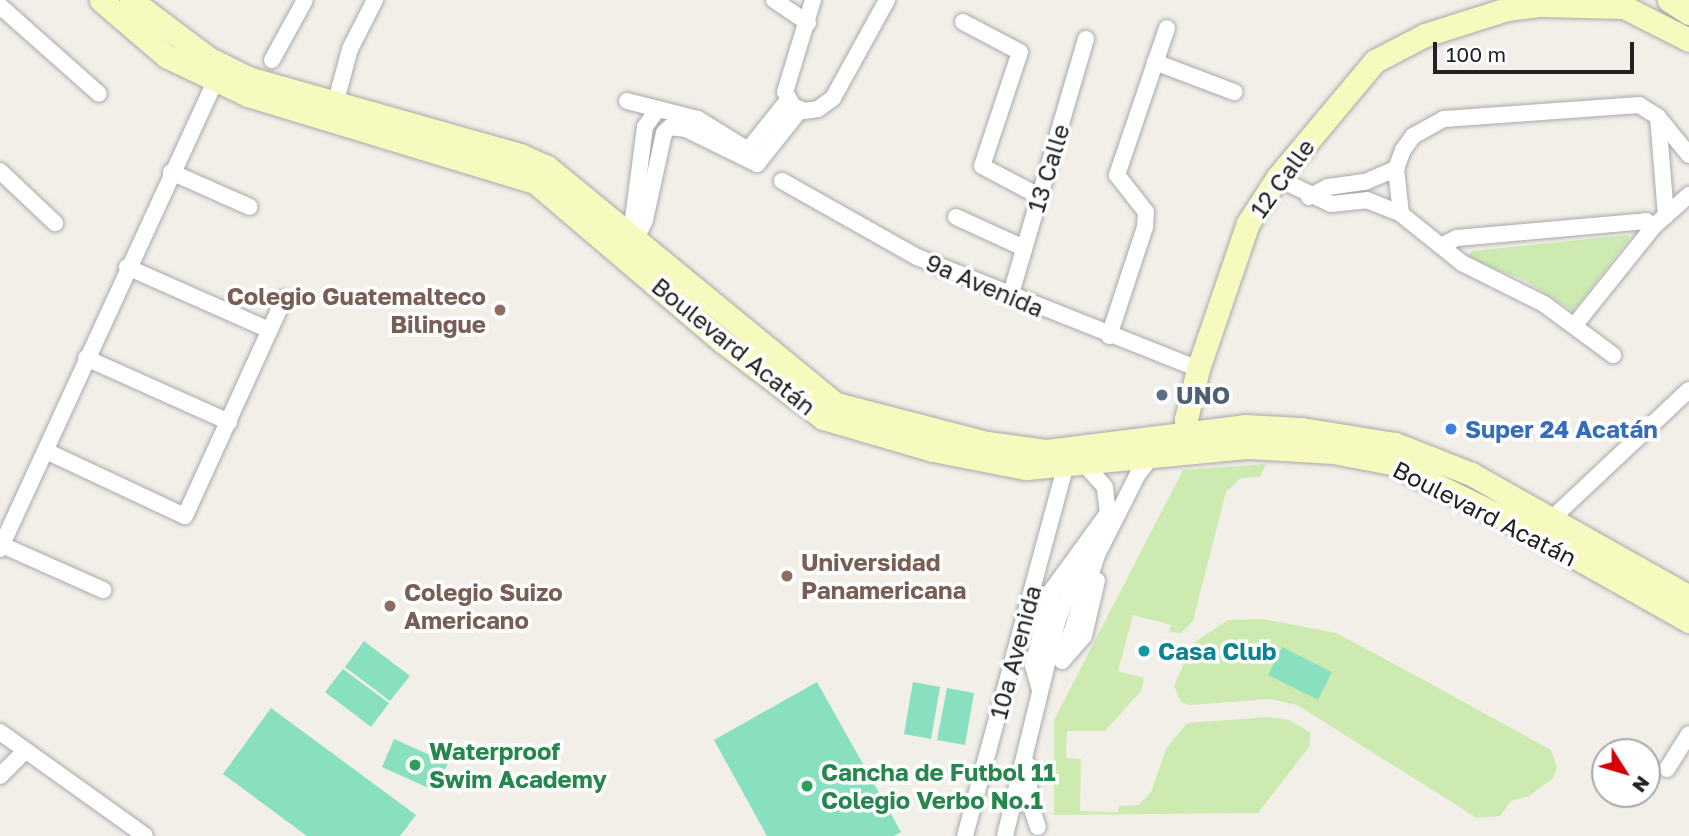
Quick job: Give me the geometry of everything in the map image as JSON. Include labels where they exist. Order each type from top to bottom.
[{"type":"main road","name":"Boulevard Acatán","points":[[102,0],[166,56],[332,114],[531,159],[570,181],[633,243],[722,341],[823,418],[988,462],[1074,466],[1153,455],[1188,441],[1244,426],[1289,429],[1395,444],[1461,470],[1689,621]]},
{"type":"main road","name":"Boulevard Acatán","points":[[131,0],[218,73]]},
{"type":"main road","points":[[1669,0],[1689,13]]},
{"type":"main road","name":"12 Calle","points":[[1188,441],[1198,369],[1248,223],[1277,178],[1381,56],[1425,35],[1507,9],[1574,4],[1624,7],[1689,40]]},
{"type":"main road","name":"Boulevard Acatán","points":[[633,243],[836,404],[1016,449],[1066,449],[1188,441]]},
{"type":"main road","name":"Boulevard Acatán","points":[[1544,526],[1689,597]]},
{"type":"street","points":[[272,61],[304,0]]},
{"type":"street","points":[[332,114],[350,49],[375,0]]},
{"type":"street","points":[[794,105],[785,85],[808,23],[813,0]]},
{"type":"street","points":[[778,1],[808,23]]},
{"type":"street","points":[[794,105],[818,109],[833,98],[881,2]]},
{"type":"street","points":[[0,6],[99,94]]},
{"type":"street","points":[[963,22],[1020,52],[982,166],[1039,196]]},
{"type":"street","points":[[1108,336],[1145,227],[1143,203],[1118,181],[1117,175],[1167,28]]},
{"type":"street","name":"13 Calle","points":[[1010,297],[1086,39]]},
{"type":"street","points":[[1155,62],[1234,92]]},
{"type":"street","points":[[103,590],[1,547],[218,73]]},
{"type":"street","points":[[627,101],[748,150],[794,105]]},
{"type":"street","points":[[683,124],[750,163],[762,162],[794,105]]},
{"type":"street","points":[[1401,214],[1396,169],[1413,136],[1444,118],[1639,105],[1658,117],[1689,155]]},
{"type":"street","points":[[633,243],[633,219],[645,127],[656,111]]},
{"type":"street","points":[[1658,117],[1660,221]]},
{"type":"street","points":[[633,243],[645,220],[664,133],[683,124]]},
{"type":"street","points":[[1309,197],[1328,187],[1365,183],[1396,169]]},
{"type":"street","points":[[0,172],[55,223]]},
{"type":"street","points":[[171,172],[250,207]]},
{"type":"street","points":[[1277,178],[1309,197],[1331,204],[1367,200],[1401,214],[1462,263],[1544,304],[1613,355]]},
{"type":"street","name":"9a Avenida","points":[[782,181],[917,257],[1010,297],[1198,369]]},
{"type":"street","points":[[1365,183],[1367,200]]},
{"type":"street","points":[[1574,326],[1660,221],[1689,195]]},
{"type":"street","points":[[956,217],[1024,248]]},
{"type":"street","points":[[1441,246],[1457,238],[1660,221]]},
{"type":"street","points":[[127,267],[269,330]]},
{"type":"street","points":[[46,450],[185,516],[284,299]]},
{"type":"street","points":[[86,358],[229,422]]},
{"type":"street","points":[[1544,526],[1689,390]]},
{"type":"street","points":[[1005,836],[1028,752],[1040,690],[1062,605],[1138,474],[1153,455]]},
{"type":"street","points":[[1040,690],[1062,661],[1092,550],[1106,518],[1109,503],[1105,487],[1074,466]]},
{"type":"street","name":"10a Avenida","points":[[965,836],[1074,466]]},
{"type":"street","points":[[0,732],[123,830],[145,836]]},
{"type":"street","points":[[1667,769],[1689,734]]},
{"type":"street","points":[[0,776],[25,751]]},
{"type":"street","points":[[1028,752],[1030,803],[1044,833]]},
{"type":"street","points":[[1005,836],[1020,823],[1044,833]]},
{"type":"green space","points":[[1627,235],[1630,238],[1573,311],[1526,281],[1467,257],[1472,251]]},
{"type":"green space","points":[[1266,464],[1260,477],[1241,478],[1226,492],[1193,621],[1181,633],[1169,632],[1171,625],[1133,615],[1118,671],[1144,678],[1141,691],[1105,731],[1067,731],[1066,758],[1081,759],[1080,811],[1118,812],[1119,806],[1139,805],[1151,792],[1166,749],[1187,723],[1270,717],[1289,720],[1311,733],[1309,747],[1258,813],[1054,815],[1054,720],[1183,470]]},
{"type":"green space","points":[[1263,619],[1336,633],[1413,674],[1551,750],[1557,767],[1553,778],[1529,796],[1511,801],[1500,816],[1477,818],[1297,705],[1270,699],[1190,705],[1181,702],[1174,686],[1193,643],[1228,620]]},
{"type":"green space","points":[[364,641],[410,676],[390,701],[345,667]]},
{"type":"green space","points":[[1282,647],[1332,672],[1318,700],[1268,675]]},
{"type":"green space","points":[[343,669],[389,703],[371,727],[325,692]]},
{"type":"green space","name":"Cancha de Futbol 11 Colegio Verbo No.1","points":[[817,682],[901,832],[894,836],[767,836],[714,740]]},
{"type":"green space","points":[[913,682],[940,687],[931,739],[904,734]]},
{"type":"green space","points":[[947,688],[974,693],[965,745],[937,740]]},
{"type":"green space","points":[[271,708],[416,815],[400,836],[307,836],[223,774]]},
{"type":"green space","name":"Waterproof Swim Academy","points":[[394,739],[448,763],[435,791],[382,767]]},
{"type":"place","name":"Colegio Guatemalteco Bilingue","points":[[500,310]]},
{"type":"place","name":"UNO","points":[[1162,395]]},
{"type":"place","name":"Super 24 Acatán","points":[[1451,429]]},
{"type":"place","name":"Universidad Panamericana","points":[[787,576]]},
{"type":"place","name":"Colegio Suizo Americano","points":[[390,606]]},
{"type":"place","name":"Casa Club","points":[[1144,651]]},
{"type":"place","name":"Waterproof Swim Academy","points":[[415,765]]},
{"type":"place","name":"Cancha de Futbol 11 Colegio Verbo No.1","points":[[807,786]]}]
